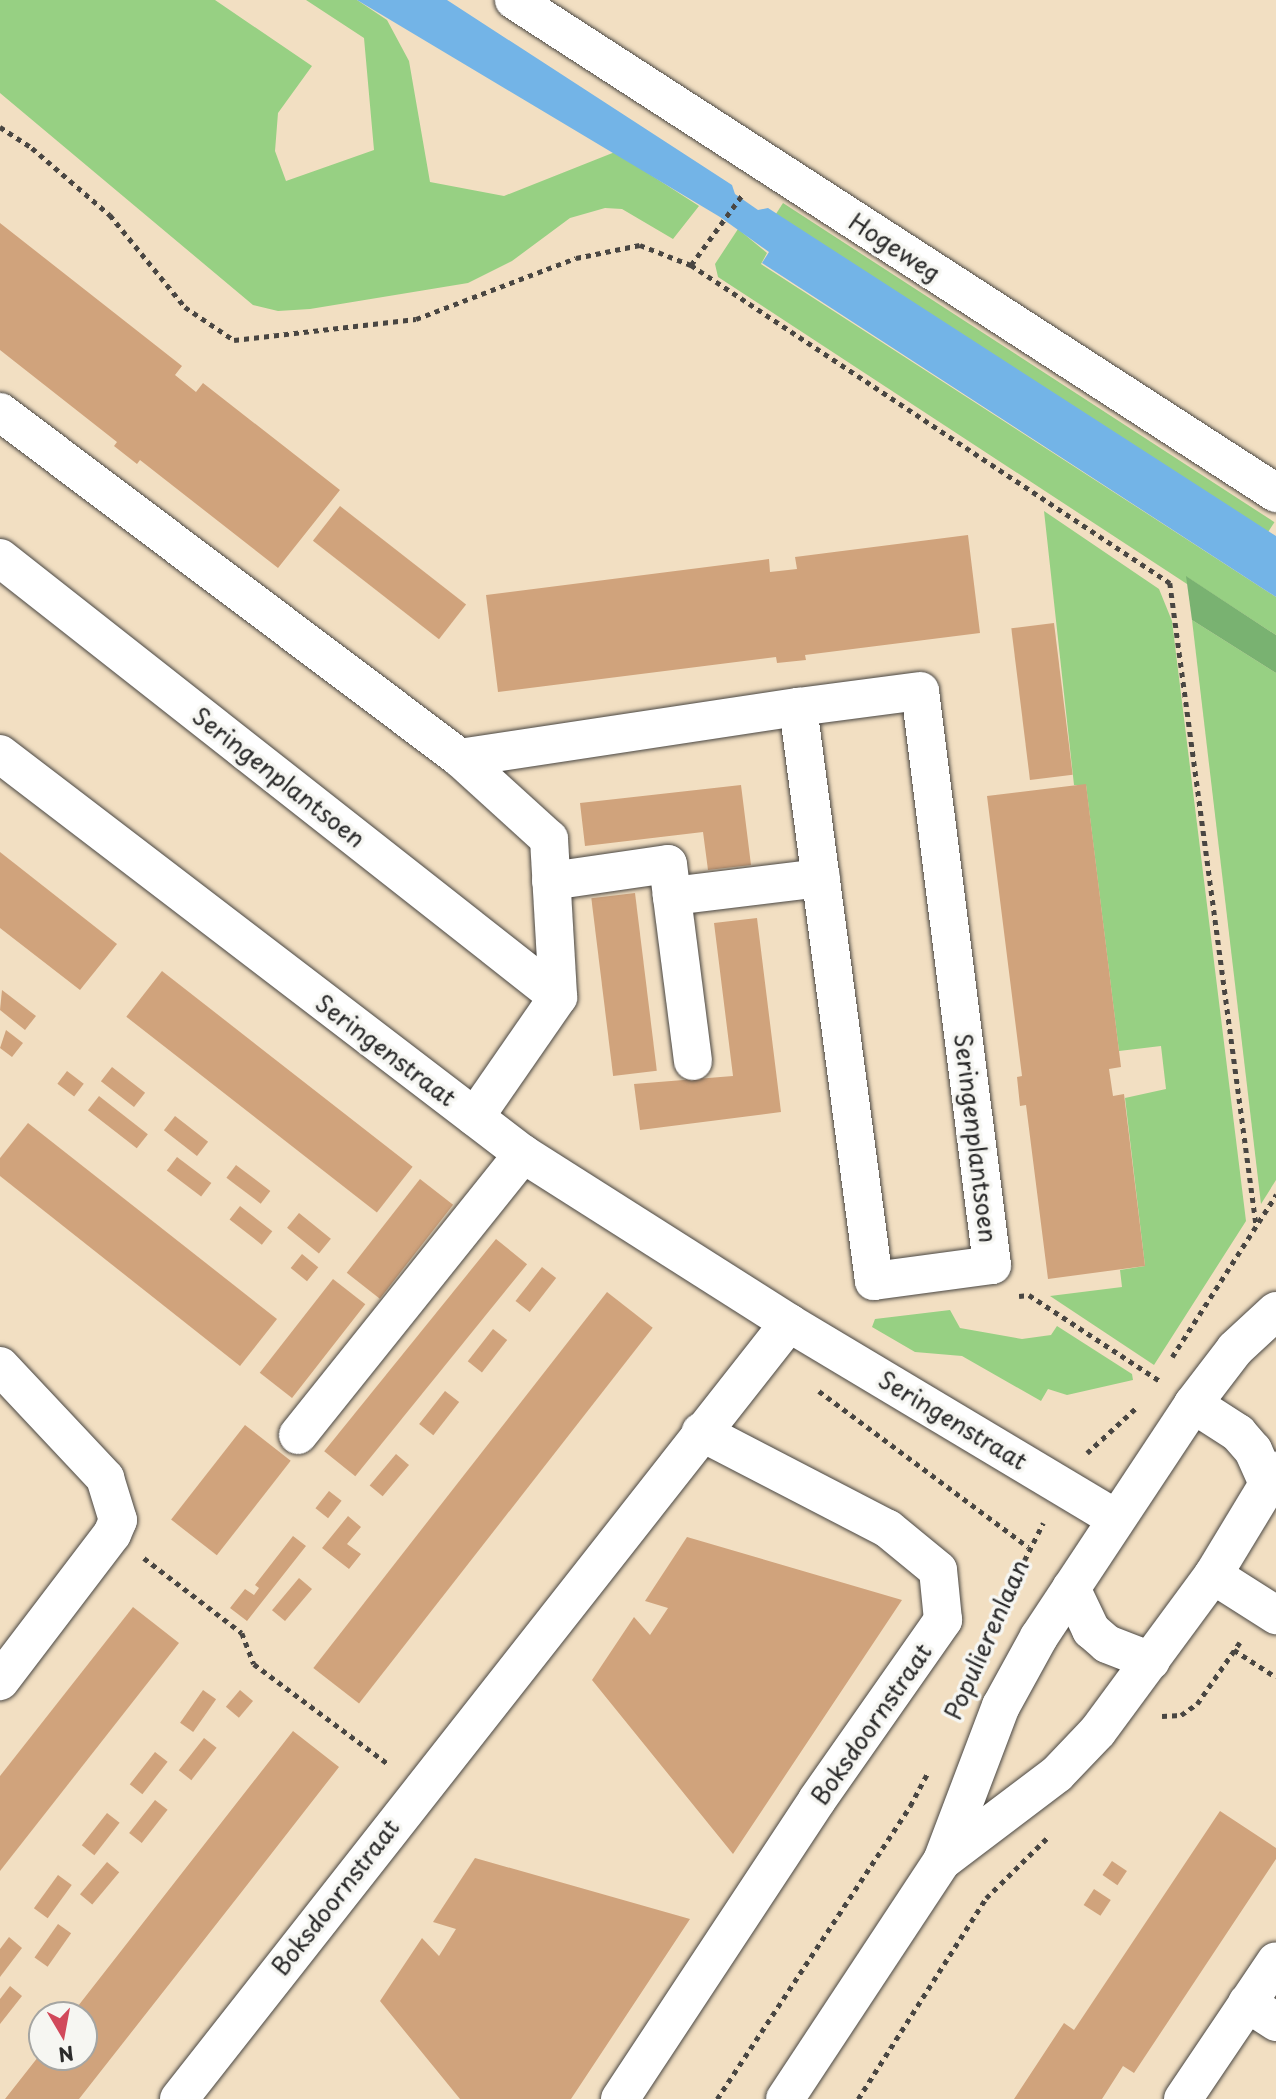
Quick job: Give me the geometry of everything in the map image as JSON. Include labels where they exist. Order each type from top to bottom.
[{"type":"street","name":"Hogeweg","points":[[514,0],[1276,493]]},
{"type":"street","points":[[0,412],[460,758],[549,839],[558,997],[475,1117]]},
{"type":"street","name":"Seringenplantsoen","points":[[0,558],[558,997]]},
{"type":"street","name":"Seringenplantsoen","points":[[460,758],[798,707],[920,691],[992,1265],[874,1281],[798,707]]},
{"type":"street","name":"Seringenstraat","points":[[0,754],[523,1154],[789,1323],[1116,1519]]},
{"type":"street","points":[[551,881],[668,864],[694,1061]]},
{"type":"street","points":[[672,896],[821,878]]},
{"type":"street","points":[[298,1435],[523,1154]]},
{"type":"street","name":"Populierenlaan","points":[[785,2099],[942,1861],[1001,1706],[1071,1588],[1193,1404],[1235,1349],[1276,1311]]},
{"type":"street","name":"Boksdoornstraat","points":[[179,2099],[420,1787],[789,1323]]},
{"type":"street","points":[[0,1366],[104,1478],[118,1520],[112,1534],[0,1681]]},
{"type":"street","points":[[1193,1404],[1238,1433],[1272,1478]]},
{"type":"street","name":"Boksdoornstraat","points":[[620,2099],[817,1800],[943,1620],[938,1570],[888,1529],[701,1432]]},
{"type":"street","name":"Populierenlaan","points":[[942,1861],[1057,1774],[1105,1722],[1213,1574],[1272,1478]]},
{"type":"street","points":[[1213,1574],[1276,1615]]},
{"type":"street","points":[[1071,1588],[1091,1630],[1107,1644],[1151,1661]]},
{"type":"street","points":[[1182,2099],[1262,2012],[1276,1961]]},
{"type":"path","points":[[0,127],[32,148],[110,215],[185,307],[234,340],[416,318],[576,258],[640,245],[691,265],[1170,583],[1255,1223]]},
{"type":"path","points":[[691,265],[746,189]]},
{"type":"path","points":[[1170,1361],[1255,1223],[1276,1195]]},
{"type":"path","points":[[1016,1297],[1029,1295],[1157,1381]]},
{"type":"path","points":[[1150,1390],[1164,1371]]},
{"type":"path","name":"Seringenstraat","points":[[816,1383],[821,1395],[1028,1547]]},
{"type":"path","name":"Populierenlaan","points":[[970,1671],[1028,1547],[1064,1488],[1087,1454],[1142,1400]]},
{"type":"path","points":[[112,1534],[242,1633],[254,1664],[420,1787]]},
{"type":"path","points":[[1234,1650],[1276,1677]]},
{"type":"path","points":[[717,2099],[910,1806],[929,1771]]},
{"type":"path","points":[[858,2099],[986,1898],[1055,1830]]},
{"type":"green space","points":[[0,0],[215,0],[312,66],[278,113],[275,151],[286,181],[374,150],[364,38],[306,0],[357,0],[387,20],[409,61],[430,182],[504,196],[615,152],[699,206],[673,239],[622,209],[605,208],[570,218],[512,261],[468,283],[310,309],[278,311],[253,305],[0,93]]},
{"type":"green space","points":[[783,203],[1274,522],[1266,536],[774,216]]},
{"type":"green space","points":[[738,229],[767,253],[761,264],[1276,597],[1276,635],[1187,577],[1187,584],[718,277],[715,264]]},
{"type":"green space","points":[[1044,511],[1159,589],[1172,621],[1246,1221],[1154,1365],[1050,1296],[1122,1287],[1120,1270],[1145,1266],[1125,1098],[1166,1089],[1161,1046],[1119,1051],[1086,785],[1074,785]]},
{"type":"green space","points":[[1186,576],[1276,635],[1276,673],[1192,620]]},
{"type":"green space","points":[[1192,620],[1276,673],[1276,1180],[1261,1204]]},
{"type":"green space","points":[[950,1310],[960,1328],[1022,1339],[1051,1335],[1057,1326],[1132,1374],[1133,1380],[1067,1395],[1048,1389],[1041,1401],[962,1356],[915,1352],[872,1327],[875,1319]]},
{"type":"water","points":[[357,0],[447,0],[732,185],[735,194],[758,210],[768,208],[1276,536],[1276,597],[762,263],[769,252],[720,217]]},
{"type":"building","points":[[0,223],[182,366],[175,375],[196,392],[203,383],[340,490],[278,568],[140,460],[137,464],[114,446],[117,442],[0,350]]},
{"type":"building","points":[[340,506],[466,605],[439,639],[313,541]]},
{"type":"building","points":[[968,535],[980,633],[805,655],[806,660],[777,663],[776,657],[498,692],[486,595],[769,559],[770,572],[797,569],[795,557]]},
{"type":"building","points":[[1054,623],[1073,775],[1030,780],[1011,628]]},
{"type":"building","points":[[1086,784],[1121,1067],[1109,1069],[1113,1096],[1124,1094],[1145,1266],[1048,1279],[1026,1105],[1020,1106],[1017,1077],[1022,1076],[987,796]]},
{"type":"building","points":[[741,785],[751,865],[708,870],[703,832],[585,846],[580,803]]},
{"type":"building","points":[[0,852],[117,944],[80,990],[0,928]]},
{"type":"building","points":[[635,893],[657,1071],[613,1076],[591,898]]},
{"type":"building","points":[[757,918],[781,1112],[640,1130],[634,1084],[733,1076],[714,923]]},
{"type":"building","points":[[162,971],[413,1167],[377,1212],[126,1017]]},
{"type":"building","points":[[2,990],[36,1016],[25,1030],[0,1010]]},
{"type":"building","points":[[6,1030],[23,1043],[12,1057],[0,1048]]},
{"type":"building","points":[[112,1067],[145,1093],[134,1107],[101,1081]]},
{"type":"building","points":[[67,1071],[84,1084],[74,1096],[57,1084]]},
{"type":"building","points":[[99,1096],[148,1134],[137,1148],[88,1110]]},
{"type":"building","points":[[175,1116],[208,1142],[197,1156],[164,1130]]},
{"type":"building","points":[[28,1123],[277,1319],[240,1366],[0,1176],[0,1158]]},
{"type":"building","points":[[177,1157],[211,1183],[201,1196],[167,1171]]},
{"type":"building","points":[[236,1165],[270,1191],[261,1204],[226,1178]]},
{"type":"building","points":[[420,1179],[453,1205],[380,1299],[347,1273]]},
{"type":"building","points":[[240,1206],[272,1231],[262,1245],[230,1219]]},
{"type":"building","points":[[299,1213],[331,1239],[319,1254],[287,1228]]},
{"type":"building","points":[[496,1239],[527,1264],[355,1476],[324,1451]]},
{"type":"building","points":[[302,1254],[318,1267],[307,1281],[291,1268]]},
{"type":"building","points":[[542,1267],[556,1278],[530,1312],[516,1301]]},
{"type":"building","points":[[333,1279],[365,1304],[292,1398],[260,1373]]},
{"type":"building","points":[[607,1292],[653,1328],[359,1704],[313,1668]]},
{"type":"building","points":[[493,1329],[507,1340],[482,1372],[468,1361]]},
{"type":"building","points":[[445,1391],[459,1402],[433,1435],[419,1424]]},
{"type":"building","points":[[245,1425],[291,1461],[217,1555],[171,1520]]},
{"type":"building","points":[[396,1454],[409,1465],[383,1496],[370,1485]]},
{"type":"building","points":[[329,1491],[342,1501],[328,1518],[315,1508]]},
{"type":"building","points":[[348,1516],[361,1527],[347,1544],[361,1554],[349,1569],[322,1548]]},
{"type":"building","points":[[293,1536],[306,1546],[247,1621],[230,1608],[245,1589],[254,1595],[259,1588],[255,1585]]},
{"type":"building","points":[[687,1537],[902,1600],[733,1854],[592,1680],[634,1617],[650,1635],[668,1608],[645,1601]]},
{"type":"building","points":[[299,1578],[312,1589],[285,1621],[272,1610]]},
{"type":"building","points":[[133,1607],[179,1643],[0,1871],[0,1776]]},
{"type":"building","points":[[203,1690],[216,1699],[193,1732],[180,1723]]},
{"type":"building","points":[[240,1690],[253,1701],[239,1718],[226,1707]]},
{"type":"building","points":[[293,1731],[339,1767],[79,2099],[5,2099],[28,2070],[98,2071],[98,2001],[82,2001]]},
{"type":"building","points":[[204,1738],[217,1748],[191,1780],[179,1770]]},
{"type":"building","points":[[155,1752],[168,1762],[142,1794],[130,1784]]},
{"type":"building","points":[[155,1800],[168,1810],[142,1843],[129,1833]]},
{"type":"building","points":[[1220,1811],[1276,1848],[1276,1859],[1134,2073],[1123,2066],[1102,2099],[1014,2099],[1064,2023],[1074,2030]]},
{"type":"building","points":[[107,1813],[120,1823],[94,1855],[82,1845]]},
{"type":"building","points":[[475,1858],[690,1919],[571,2099],[460,2099],[380,2001],[422,1938],[439,1956],[456,1929],[433,1922]]},
{"type":"building","points":[[1112,1861],[1127,1871],[1117,1885],[1102,1875]]},
{"type":"building","points":[[107,1862],[119,1872],[92,1904],[80,1894]]},
{"type":"building","points":[[58,1875],[72,1885],[48,1918],[34,1908]]},
{"type":"building","points":[[1094,1889],[1111,1900],[1100,1916],[1084,1905]]},
{"type":"building","points":[[58,1924],[71,1933],[48,1967],[34,1958]]},
{"type":"building","points":[[9,1937],[22,1948],[0,1977],[0,1949]]},
{"type":"building","points":[[10,1986],[22,1996],[0,2024],[0,1999]]}]
